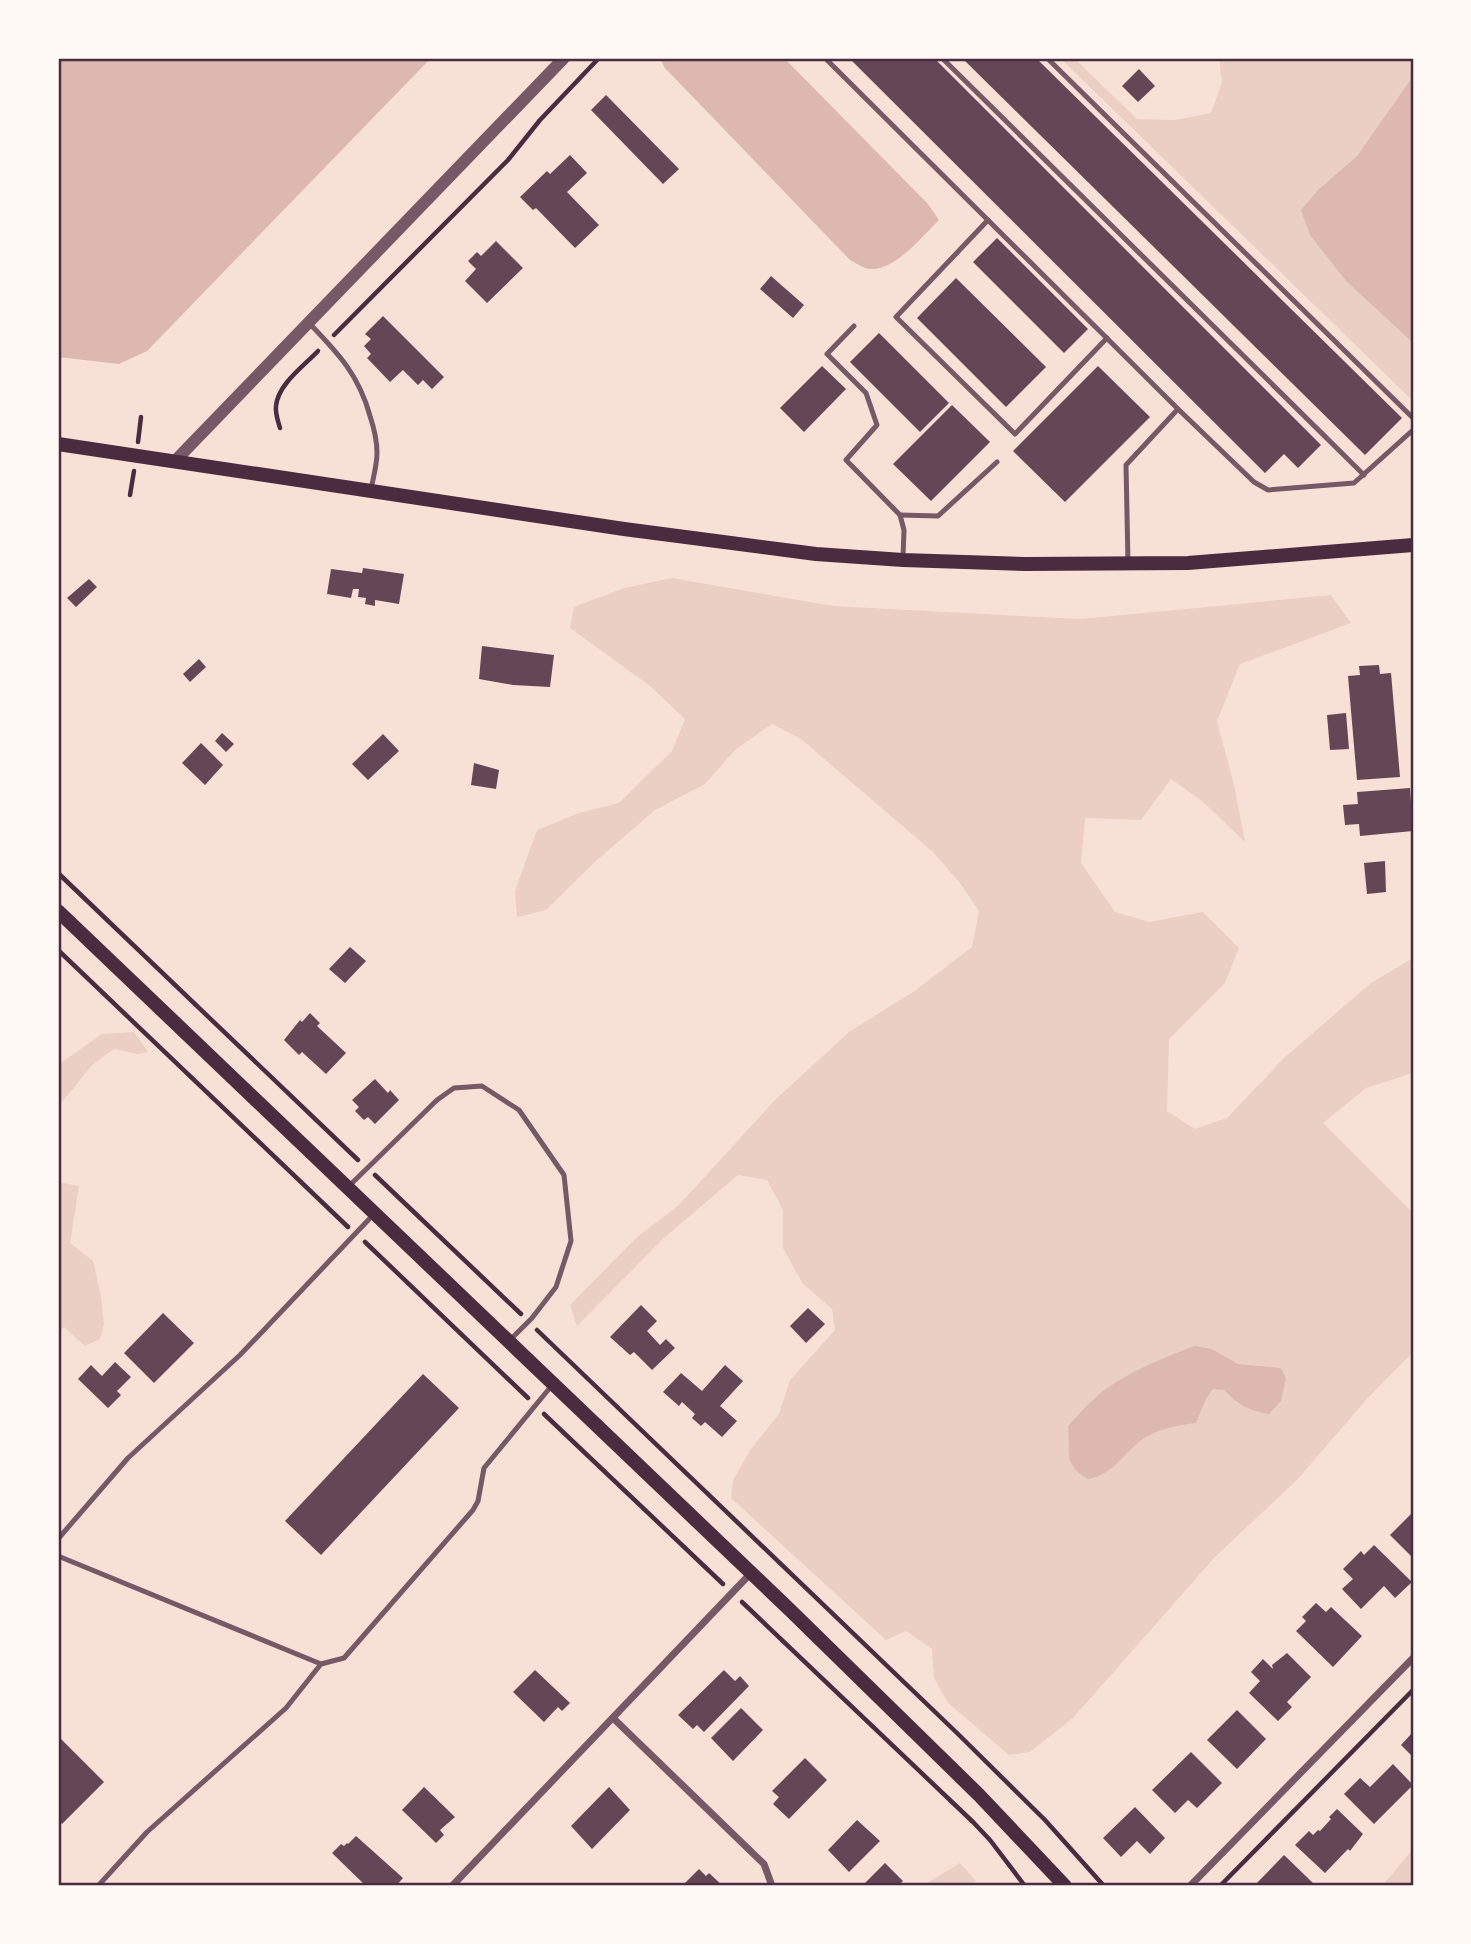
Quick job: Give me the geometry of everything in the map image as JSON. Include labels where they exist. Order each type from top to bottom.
[{"type":"main road","points":[[58,444],[803,552],[903,560],[1025,564],[1188,562],[1413,545]]},
{"type":"main road","points":[[58,911],[751,1573],[979,1795],[1065,1886]]},
{"type":"street","points":[[174,461],[564,58]]},
{"type":"street","points":[[452,1886],[751,1573]]},
{"type":"street","points":[[1189,1886],[1413,1658]]},
{"type":"street","points":[[613,1718],[764,1864],[772,1886]]},
{"type":"lane","points":[[825,58],[1178,409],[1262,488],[1292,489],[1354,483],[1413,430]]},
{"type":"lane","points":[[942,58],[1364,475]]},
{"type":"lane","points":[[1047,58],[1413,418]]},
{"type":"lane","points":[[989,220],[896,317],[1015,434],[1107,338]]},
{"type":"lane","points":[[308,322],[343,358],[357,379],[368,406],[376,435],[377,454],[371,490]]},
{"type":"lane","points":[[854,326],[827,354],[866,393],[877,425],[846,460],[900,515],[904,530],[903,560]]},
{"type":"lane","points":[[1128,563],[1126,465],[1178,409]]},
{"type":"lane","points":[[900,515],[938,516],[997,463]]},
{"type":"lane","points":[[347,1188],[437,1100],[454,1088],[482,1086],[519,1110],[564,1175],[571,1241],[556,1287],[509,1342]]},
{"type":"lane","points":[[58,1539],[128,1458],[240,1354],[374,1214]]},
{"type":"lane","points":[[98,1886],[147,1832],[286,1708],[321,1664],[344,1658],[473,1510],[478,1501],[484,1468],[553,1384]]},
{"type":"lane","points":[[58,1556],[321,1664]]},
{"type":"path","points":[[280,428],[276,405],[287,382],[508,160],[540,120],[599,58]]},
{"type":"path","points":[[58,873],[957,1732],[1045,1820],[1104,1886]]},
{"type":"path","points":[[1220,1886],[1413,1690]]},
{"type":"shaded area","points":[[58,58],[431,58],[147,351],[119,364],[58,357]]},
{"type":"shaded area","points":[[660,58],[784,58],[928,204],[939,220],[908,251],[890,264],[868,269],[850,260],[665,68]]},
{"type":"shaded area","points":[[1060,58],[1074,58],[1137,119],[1175,120],[1211,113],[1222,82],[1219,58],[1413,58],[1413,76],[1357,156],[1319,189],[1347,282],[1413,343],[1413,401]]},
{"type":"shaded area","points":[[1413,76],[1413,343],[1347,282],[1310,235],[1301,210],[1319,189],[1357,156]]},
{"type":"shaded area","points":[[672,578],[833,606],[1080,619],[1331,595],[1351,623],[1240,664],[1217,721],[1234,785],[1245,842],[1202,801],[1171,779],[1141,820],[1085,818],[1081,863],[1115,912],[1149,922],[1203,912],[1239,948],[1225,983],[1169,1039],[1167,1111],[1195,1129],[1227,1118],[1284,1058],[1321,1026],[1371,983],[1413,958],[1413,1073],[1366,1088],[1323,1123],[1413,1213],[1413,1352],[1366,1400],[1297,1480],[1215,1557],[1073,1718],[1030,1752],[1009,1755],[948,1703],[934,1678],[932,1649],[906,1631],[886,1640],[731,1498],[733,1480],[751,1449],[779,1414],[790,1380],[835,1330],[832,1309],[803,1284],[783,1248],[783,1210],[767,1180],[738,1175],[664,1238],[577,1326],[570,1305],[636,1238],[678,1206],[775,1100],[849,1032],[916,990],[972,947],[979,911],[960,883],[933,852],[801,739],[772,724],[736,749],[705,784],[655,810],[597,860],[546,910],[517,917],[515,891],[537,830],[579,813],[619,803],[672,751],[685,719],[650,686],[570,628],[574,607],[624,588]]},
{"type":"shaded area","points":[[134,1032],[148,1052],[138,1054],[114,1049],[93,1064],[58,1107],[58,1065],[102,1034]]},
{"type":"shaded area","points":[[58,1182],[79,1186],[70,1243],[93,1261],[101,1296],[104,1324],[100,1339],[85,1346],[64,1327],[58,1333]]},
{"type":"shaded area","points":[[1194,1346],[1212,1349],[1238,1364],[1281,1368],[1286,1378],[1281,1401],[1269,1414],[1244,1406],[1224,1390],[1213,1389],[1196,1423],[1164,1429],[1146,1437],[1097,1477],[1088,1479],[1074,1468],[1069,1457],[1068,1426],[1091,1401],[1142,1368]]},
{"type":"shaded area","points":[[1413,1849],[1413,1886],[1382,1886]]},
{"type":"shaded area","points":[[960,1863],[976,1881],[967,1886],[922,1886]]},
{"type":"building","points":[[849,58],[934,58],[1321,445],[1298,468],[1284,454],[1265,473]]},
{"type":"building","points":[[962,58],[1036,58],[1402,418],[1365,455]]},
{"type":"building","points":[[1139,69],[1155,86],[1138,102],[1122,86]]},
{"type":"building","points":[[606,95],[679,169],[663,184],[591,110]]},
{"type":"building","points":[[570,155],[587,173],[567,192],[599,225],[575,248],[536,208],[533,210],[520,197],[547,171],[550,174]]},
{"type":"building","points":[[997,238],[1088,329],[1064,353],[973,262]]},
{"type":"building","points":[[496,241],[523,268],[487,303],[465,281],[476,269],[468,261],[477,252],[481,256]]},
{"type":"building","points":[[771,276],[804,305],[793,318],[760,289]]},
{"type":"building","points":[[956,278],[1046,367],[1006,407],[917,318]]},
{"type":"building","points":[[383,316],[444,377],[432,389],[423,380],[418,385],[403,370],[390,382],[367,358],[371,354],[364,346],[371,339],[365,334]]},
{"type":"building","points":[[879,333],[949,403],[920,432],[850,362]]},
{"type":"building","points":[[822,366],[846,389],[804,432],[780,408]]},
{"type":"building","points":[[1098,366],[1150,417],[1065,502],[1013,451]]},
{"type":"building","points":[[952,405],[990,442],[931,501],[893,464]]},
{"type":"building","points":[[363,568],[404,574],[399,604],[375,600],[375,606],[365,604],[366,598],[358,597],[359,589],[353,589],[351,598],[327,594],[331,569],[362,573]]},
{"type":"building","points":[[89,579],[97,587],[76,607],[67,598]]},
{"type":"building","points":[[482,646],[554,655],[550,687],[513,685],[479,679]]},
{"type":"building","points":[[199,659],[206,667],[190,682],[183,674]]},
{"type":"building","points":[[1379,665],[1380,674],[1391,673],[1400,777],[1357,780],[1348,676],[1360,675],[1359,666]]},
{"type":"building","points":[[1346,713],[1349,749],[1330,750],[1327,715]]},
{"type":"building","points":[[222,733],[234,744],[226,752],[215,741]]},
{"type":"building","points":[[383,734],[399,751],[368,780],[352,764]]},
{"type":"building","points":[[201,743],[223,765],[205,785],[182,763]]},
{"type":"building","points":[[474,763],[499,770],[496,789],[471,785]]},
{"type":"building","points":[[1410,788],[1413,831],[1360,836],[1359,824],[1345,825],[1343,805],[1358,804],[1357,792]]},
{"type":"building","points":[[1385,861],[1386,892],[1367,894],[1364,863]]},
{"type":"building","points":[[350,947],[366,961],[345,983],[329,969]]},
{"type":"building","points":[[310,1013],[320,1023],[317,1026],[346,1053],[326,1074],[302,1052],[299,1055],[284,1040],[300,1020],[302,1022]]},
{"type":"building","points":[[375,1079],[399,1100],[375,1124],[368,1117],[364,1120],[355,1111],[359,1107],[352,1100]]},
{"type":"building","points":[[641,1305],[657,1321],[647,1331],[660,1345],[666,1339],[675,1348],[652,1370],[634,1352],[630,1355],[610,1337]]},
{"type":"building","points":[[808,1308],[825,1324],[806,1343],[790,1326]]},
{"type":"building","points":[[163,1313],[194,1343],[154,1383],[124,1353]]},
{"type":"building","points":[[115,1362],[131,1377],[117,1391],[121,1395],[108,1408],[78,1379],[91,1365],[102,1376]]},
{"type":"building","points":[[725,1365],[743,1381],[720,1406],[737,1421],[722,1437],[705,1422],[701,1426],[692,1418],[695,1414],[682,1402],[679,1406],[663,1392],[681,1373],[702,1391]]},
{"type":"building","points":[[423,1374],[459,1408],[321,1555],[285,1521]]},
{"type":"building","points":[[1413,1512],[1413,1558],[1390,1535]]},
{"type":"building","points":[[1374,1545],[1412,1582],[1395,1598],[1384,1586],[1361,1609],[1342,1589],[1353,1579],[1343,1569],[1361,1551],[1364,1555]]},
{"type":"building","points":[[1316,1603],[1326,1612],[1331,1607],[1362,1636],[1333,1667],[1296,1631],[1306,1621],[1302,1617]]},
{"type":"building","points":[[1287,1653],[1311,1677],[1287,1702],[1292,1707],[1278,1721],[1249,1693],[1260,1681],[1251,1672],[1263,1659],[1273,1669],[1272,1665]]},
{"type":"building","points":[[535,1670],[570,1703],[562,1711],[558,1707],[544,1722],[513,1692]]},
{"type":"building","points":[[724,1670],[735,1681],[740,1676],[749,1686],[704,1732],[697,1725],[693,1729],[678,1715]]},
{"type":"building","points":[[741,1708],[763,1730],[733,1761],[711,1738]]},
{"type":"building","points":[[1237,1710],[1266,1739],[1237,1769],[1207,1740]]},
{"type":"building","points":[[1412,1733],[1413,1735],[1413,1757],[1401,1745]]},
{"type":"building","points":[[58,1736],[104,1782],[62,1824],[58,1819]]},
{"type":"building","points":[[1191,1752],[1222,1783],[1197,1808],[1188,1800],[1175,1813],[1152,1790]]},
{"type":"building","points":[[805,1758],[827,1780],[789,1819],[773,1804],[779,1797],[772,1791]]},
{"type":"building","points":[[1393,1764],[1413,1785],[1374,1824],[1344,1794],[1360,1778],[1370,1787]]},
{"type":"building","points":[[424,1787],[455,1817],[440,1830],[444,1835],[436,1843],[402,1810]]},
{"type":"building","points":[[609,1787],[630,1810],[592,1849],[571,1826]]},
{"type":"building","points":[[1135,1807],[1165,1838],[1150,1854],[1137,1841],[1121,1857],[1103,1838]]},
{"type":"building","points":[[1337,1809],[1363,1834],[1350,1851],[1348,1849],[1325,1873],[1295,1845],[1309,1831],[1313,1835],[1320,1831]]},
{"type":"building","points":[[857,1820],[880,1841],[849,1872],[828,1850]]},
{"type":"building","points":[[356,1836],[403,1878],[396,1886],[366,1886],[332,1853],[341,1844],[348,1844]]},
{"type":"building","points":[[1284,1855],[1314,1884],[1254,1886]]},
{"type":"building","points":[[885,1863],[903,1881],[898,1886],[862,1886]]},
{"type":"building","points":[[699,1869],[706,1876],[709,1873],[723,1886],[682,1886]]}]
